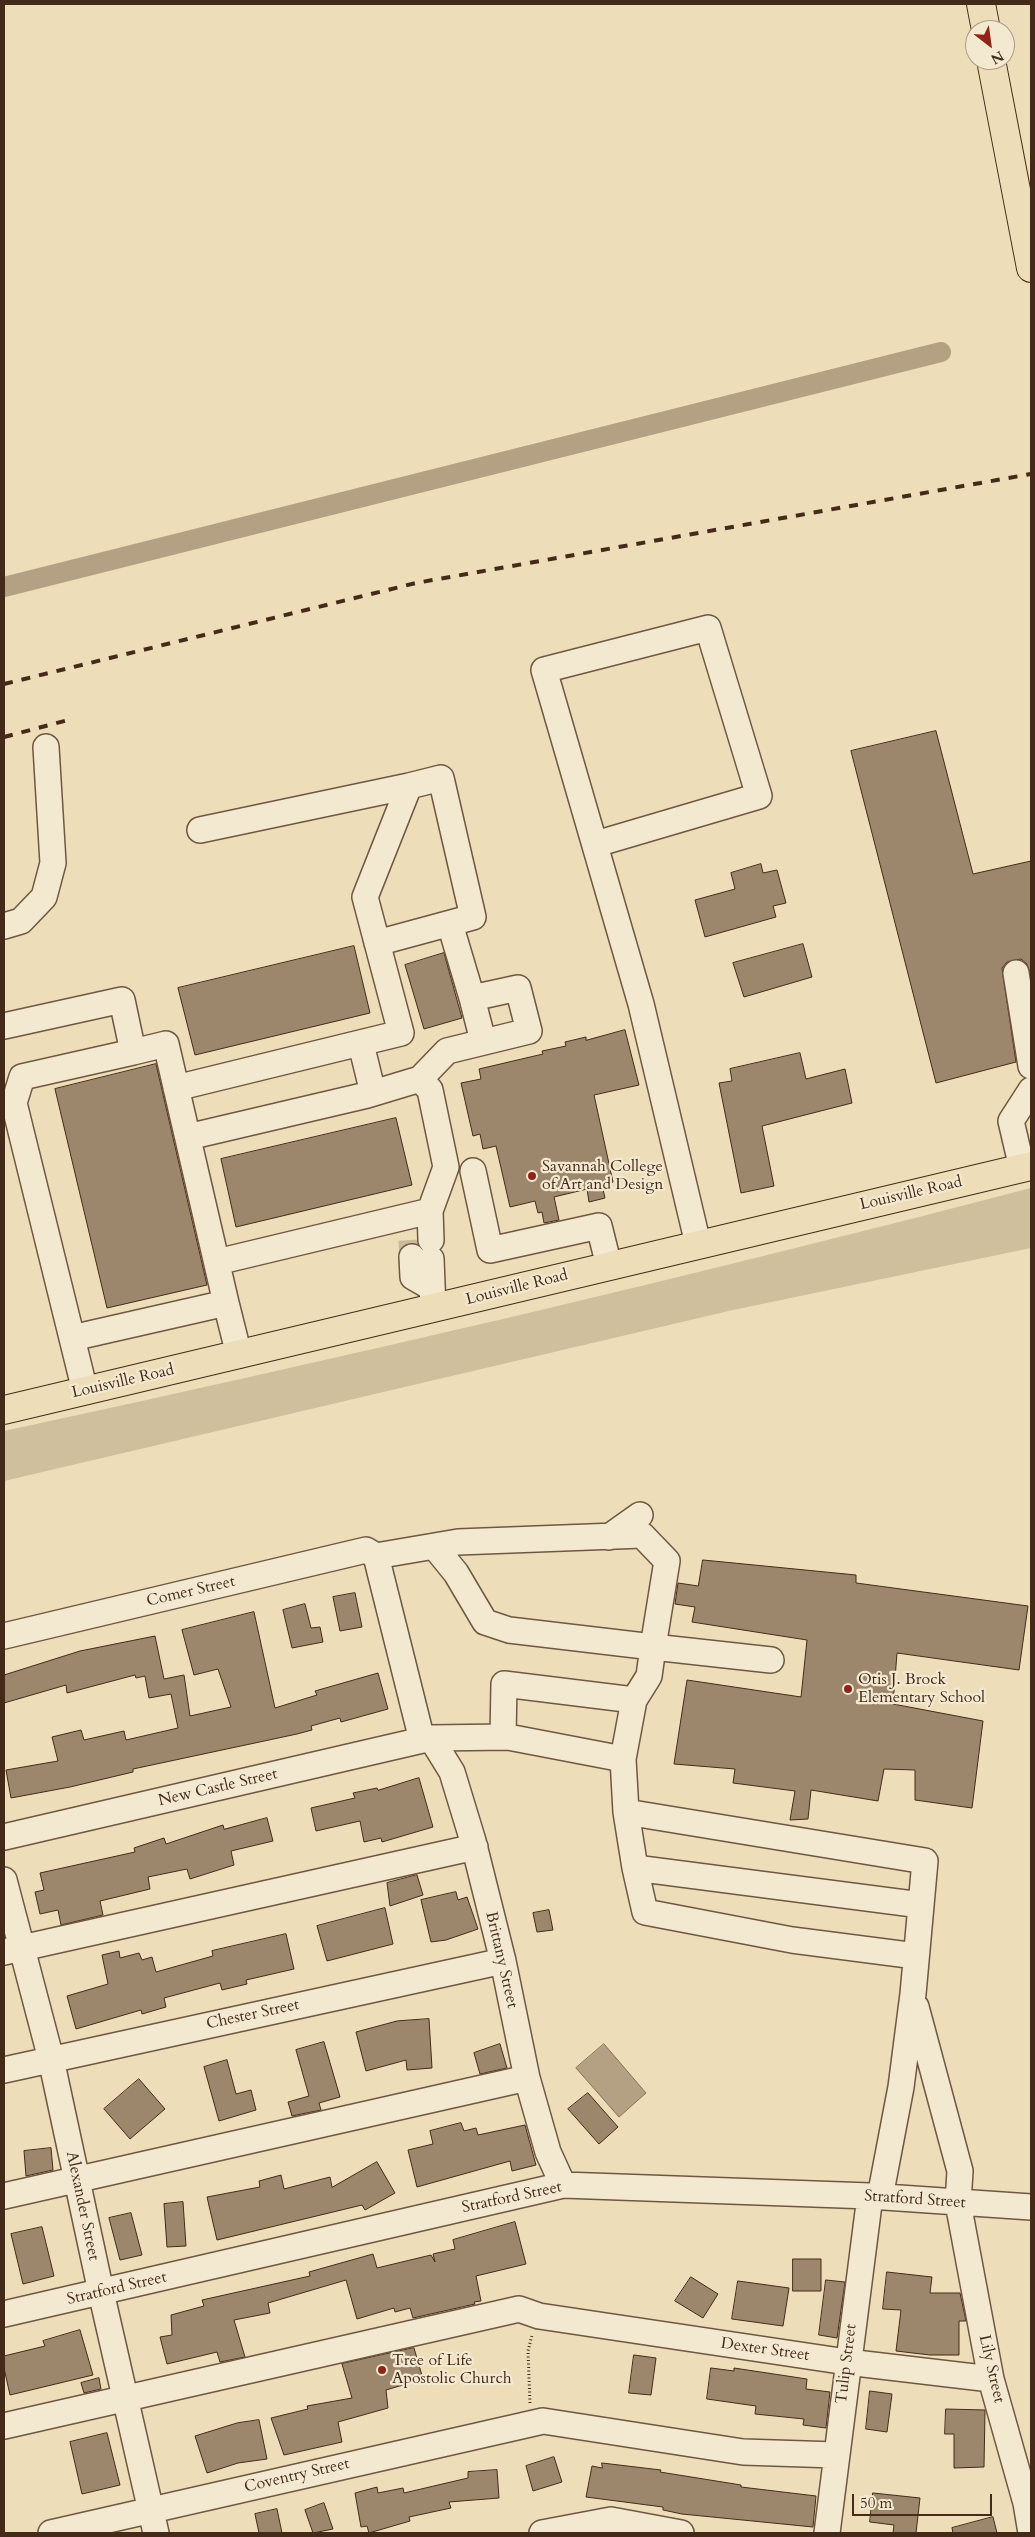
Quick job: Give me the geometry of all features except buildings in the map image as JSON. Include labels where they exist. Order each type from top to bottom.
[{"type":"main road","points":[[980,4],[984,20]]},
{"type":"main road","points":[[993,70],[1031,268]]},
{"type":"main road","name":"Louisville Road","points":[[4,1408],[85,1391],[238,1354],[433,1298],[608,1266],[1026,1167]]},
{"type":"street","points":[[596,844],[759,796],[708,628],[544,670],[641,1004],[698,1244]]},
{"type":"street","points":[[4,926],[21,921],[44,897],[53,863],[46,747]]},
{"type":"street","points":[[200,830],[441,778],[473,917],[377,943]]},
{"type":"street","points":[[176,1088],[401,1033],[365,897],[408,786]]},
{"type":"street","points":[[450,924],[484,1041]]},
{"type":"street","points":[[1016,973],[1031,1066]]},
{"type":"street","points":[[188,1136],[373,1093],[420,1079],[447,1051],[529,1031],[518,988],[472,998]]},
{"type":"street","points":[[4,1026],[122,1000],[133,1052]]},
{"type":"street","points":[[85,1391],[14,1103],[22,1077],[166,1044],[238,1354]]},
{"type":"street","points":[[361,1044],[373,1093]]},
{"type":"street","points":[[420,1079],[430,1090],[446,1167],[420,1237],[433,1298]]},
{"type":"street","points":[[1026,1167],[1011,1121],[1031,1090]]},
{"type":"street","points":[[473,1171],[490,1250],[599,1226],[608,1266]]},
{"type":"street","points":[[217,1262],[420,1237]]},
{"type":"street","points":[[72,1338],[226,1303]]},
{"type":"street","points":[[609,1537],[640,1515]]},
{"type":"street","name":"Comer Street","points":[[4,1636],[366,1550],[376,1556],[458,1542],[642,1535],[667,1561],[653,1647]]},
{"type":"street","points":[[434,1546],[456,1574],[485,1622],[508,1630],[772,1660]]},
{"type":"street","name":"Brittany Street","points":[[376,1556],[427,1739],[452,1772],[474,1847],[502,1961],[527,2078],[548,2152],[563,2186]]},
{"type":"street","points":[[653,1647],[649,1676],[634,1700],[623,1759],[626,1812],[635,1868],[645,1912],[792,1940],[916,1956]]},
{"type":"street","points":[[503,1737],[504,1684],[634,1700]]},
{"type":"street","name":"New Castle Street","points":[[4,1837],[427,1739],[503,1737],[623,1759]]},
{"type":"street","name":"Tulip Street","points":[[626,1812],[925,1861],[913,1994],[901,2087],[875,2196],[847,2362],[827,2533]]},
{"type":"street","points":[[13,1950],[474,1847]]},
{"type":"street","points":[[635,1868],[921,1905]]},
{"type":"street","name":"Alexander Street","points":[[4,1880],[13,1950],[51,2058],[101,2292],[154,2521]]},
{"type":"street","name":"Chester Street","points":[[4,2070],[51,2058],[502,1961]]},
{"type":"street","name":"Lily Street","points":[[913,1994],[960,2171],[958,2203],[992,2379],[1026,2503],[1031,2533]]},
{"type":"street","points":[[4,2196],[527,2078]]},
{"type":"street","name":"Stratford Street","points":[[4,2314],[563,2186],[875,2196],[1031,2207]]},
{"type":"street","name":"Dexter Street","points":[[4,2426],[519,2309],[539,2316],[847,2362],[992,2379]]},
{"type":"street","points":[[537,2422],[743,2452],[836,2456]]},
{"type":"street","name":"Coventry Street","points":[[51,2533],[154,2521],[537,2422]]},
{"type":"street","points":[[542,2533],[611,2520],[681,2533]]},
{"type":"path","points":[[537,2422],[528,2351],[539,2316]]},
{"type":"shaded area","points":[[1031,1188],[1031,1248],[733,1310],[4,1481],[4,1431],[519,1315]]},
{"type":"shaded area","points":[[604,2044],[646,2093],[619,2117],[576,2068]]},
{"type":"waterway","points":[[4,587],[941,352]]},
{"type":"tunnel","points":[[411,1240],[412,1257]]},
{"type":"railway","points":[[4,684],[416,583],[1031,474]]},
{"type":"railway","points":[[4,737],[72,719]]},
{"type":"place","name":"Savannah College of Art and Design","points":[[532,1176]]},
{"type":"place","name":"Otis J. Brock Elementary School","points":[[848,1689]]},
{"type":"place","name":"Tree of Life Apostolic Church","points":[[382,2370]]}]
